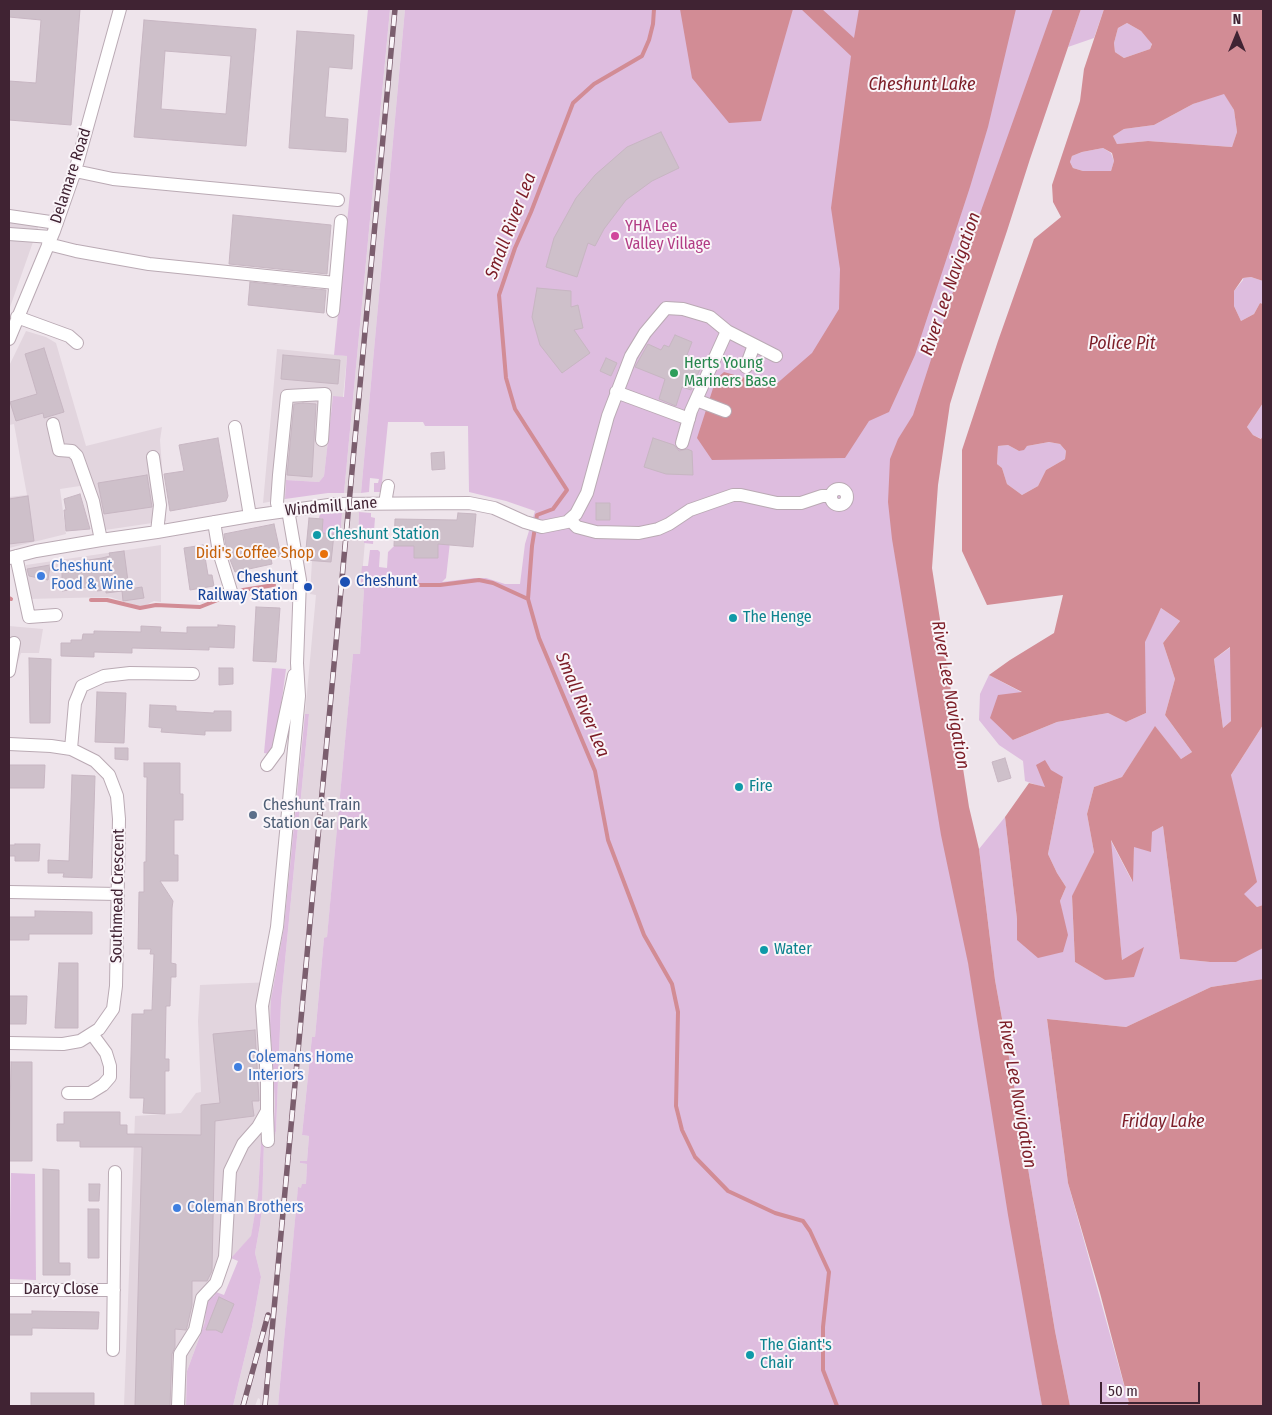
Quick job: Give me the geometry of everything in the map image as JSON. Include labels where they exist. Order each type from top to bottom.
[{"type":"street","name":"Delamare Road","points":[[9,338],[57,223],[75,172],[120,9]]},
{"type":"street","points":[[75,172],[113,179],[338,200]]},
{"type":"street","points":[[9,216],[57,223]]},
{"type":"street","points":[[333,311],[341,221]]},
{"type":"street","points":[[9,234],[49,241],[76,252],[157,265],[335,283]]},
{"type":"street","points":[[776,356],[727,331],[710,317],[666,308],[645,333],[631,356],[608,416],[587,493],[576,514],[570,520],[577,527],[596,532],[639,533],[658,529],[690,510],[732,495],[741,495],[777,503],[801,503],[822,496],[831,496]]},
{"type":"street","points":[[17,318],[69,336],[77,343]]},
{"type":"street","points":[[682,443],[696,400],[727,331]]},
{"type":"street","points":[[746,367],[754,345]]},
{"type":"street","points":[[616,392],[689,419]]},
{"type":"street","points":[[268,1141],[266,1111],[267,1080],[262,1006],[279,908],[299,696],[297,663],[300,580],[283,511],[277,503],[287,396],[325,394],[322,440]]},
{"type":"street","points":[[696,400],[725,411]]},
{"type":"street","points":[[53,424],[59,450],[72,451],[77,456],[93,501],[100,540]]},
{"type":"street","points":[[235,427],[250,516]]},
{"type":"street","points":[[153,457],[160,505],[157,532]]},
{"type":"street","points":[[385,503],[388,486]]},
{"type":"street","points":[[813,499],[841,507],[856,507]]},
{"type":"street","name":"Windmill Lane","points":[[12,557],[100,540],[336,504],[455,502],[494,508],[525,522],[542,527],[570,520]]},
{"type":"street","points":[[214,522],[219,552],[231,591]]},
{"type":"street","points":[[12,557],[29,617],[56,615]]},
{"type":"street","points":[[9,671],[14,643]]},
{"type":"street","points":[[267,765],[278,750],[288,695],[297,663]]},
{"type":"street","points":[[71,749],[75,703],[82,686],[104,676],[130,673],[193,674]]},
{"type":"street","name":"Southmead Crescent","points":[[9,744],[71,749],[95,761],[109,775],[117,796],[120,819],[115,1000],[109,1016],[105,1023],[80,1041],[72,1043],[9,1043]]},
{"type":"street","points":[[9,892],[118,894]]},
{"type":"street","points":[[68,1093],[90,1093],[103,1085],[110,1077],[110,1066],[106,1053],[92,1034]]},
{"type":"street","points":[[178,1406],[180,1354],[195,1330],[202,1298],[216,1284],[225,1257],[230,1170],[243,1144],[258,1127],[266,1111]]},
{"type":"street","points":[[113,1350],[115,1172]]},
{"type":"street","name":"Darcy Close","points":[[9,1290],[114,1290]]},
{"type":"shaded area","points":[[368,9],[390,9],[344,493],[328,493],[285,499],[286,480],[319,482],[324,476],[333,396],[344,397],[347,356],[334,355]]},
{"type":"shaded area","points":[[390,9],[405,9],[361,493],[344,493]]},
{"type":"shaded area","points":[[405,9],[1058,9],[896,526],[1042,1406],[278,1406],[298,1187],[301,1188],[302,1184],[306,1184],[307,1164],[300,1163],[300,1161],[307,1161],[309,1136],[302,1135],[312,1037],[315,1037],[324,938],[327,937],[353,654],[360,654],[364,589],[360,588],[362,566],[368,566],[370,550],[378,550],[380,552],[379,567],[387,568],[388,552],[394,546],[411,546],[412,535],[414,535],[414,558],[438,558],[438,541],[450,542],[446,578],[442,582],[486,578],[505,584],[520,584],[525,544],[535,511],[506,501],[469,492],[468,426],[425,426],[423,422],[388,422],[381,492],[374,492],[374,483],[378,483],[379,479],[370,478],[369,492],[361,493]]},
{"type":"shaded area","points":[[1081,9],[1104,9],[1094,38],[1068,47]]},
{"type":"shaded area","points":[[1127,23],[1141,31],[1152,43],[1150,49],[1124,58],[1115,52],[1114,43],[1118,28]]},
{"type":"shaded area","points":[[1224,93],[1234,110],[1237,132],[1232,147],[1148,141],[1117,144],[1113,136],[1124,129],[1154,125],[1193,104]]},
{"type":"shaded area","points":[[1103,148],[1111,153],[1114,161],[1111,171],[1083,171],[1073,168],[1070,162],[1072,156]]},
{"type":"shaded area","points":[[9,222],[39,225],[9,310]]},
{"type":"shaded area","points":[[1251,277],[1263,281],[1263,304],[1260,303],[1254,314],[1241,321],[1234,306],[1234,291],[1243,278]]},
{"type":"shaded area","points":[[26,331],[46,337],[56,343],[86,446],[162,427],[160,440],[166,521],[105,530],[95,528],[86,488],[80,486],[60,489],[66,534],[9,548],[9,497],[27,495],[14,424],[9,425],[9,366]]},
{"type":"shaded area","points":[[277,349],[347,356],[343,397],[333,397],[324,476],[319,482],[286,480],[285,499],[263,503]]},
{"type":"shaded area","points":[[1263,403],[1262,439],[1253,435],[1247,427]]},
{"type":"shaded area","points":[[1049,442],[1060,444],[1066,451],[1065,459],[1046,470],[1038,486],[1022,495],[1007,484],[1002,468],[997,464],[998,446],[1008,445],[1019,451],[1027,446]]},
{"type":"shaded area","points":[[359,512],[358,540],[365,541],[361,588],[364,589],[360,654],[353,654],[327,938],[324,938],[315,1037],[312,1037],[302,1135],[309,1136],[307,1161],[300,1163],[307,1164],[306,1184],[302,1184],[302,1188],[298,1188],[278,1406],[260,1406],[260,1399],[258,1398],[255,1406],[233,1406],[252,1327],[261,1277],[255,1253],[262,1207],[264,1141],[261,1141],[258,1195],[251,1237],[231,1258],[214,1296],[206,1300],[205,1322],[187,1371],[186,1406],[124,1406],[135,1116],[181,1113],[196,1093],[201,1092],[198,1021],[200,985],[273,982],[270,1025],[275,1103],[273,1138],[276,1131],[281,1002],[309,714],[305,714],[316,595],[310,594],[312,561],[305,560],[309,518],[323,519],[340,538],[342,513]]},
{"type":"shaded area","points":[[359,512],[371,513],[371,517],[375,518],[373,544],[358,540]]},
{"type":"shaded area","points":[[342,513],[340,538],[333,538],[322,533],[323,519],[319,518],[320,514]]},
{"type":"shaded area","points":[[161,545],[161,602],[154,601],[144,606],[137,606],[110,597],[28,599],[26,565]]},
{"type":"shaded area","points":[[1161,608],[1180,621],[1163,643],[1175,679],[1165,715],[1192,752],[1181,759],[1155,727],[1122,777],[1094,787],[1087,814],[1094,852],[1072,897],[1075,962],[1105,980],[1143,948],[1122,960],[1110,839],[1132,881],[1134,847],[1152,832],[1163,826],[1180,959],[1236,962],[1263,931],[1263,979],[1211,987],[1126,1027],[1047,1019],[1068,1183],[1129,1403],[1127,1406],[1070,1406],[1055,1331],[995,980],[979,849],[1005,817],[1017,919],[1017,940],[1063,918],[1060,901],[1066,887],[1048,854],[1063,777],[1045,788],[1025,781],[1023,761],[999,745],[979,720],[980,694],[989,675],[1023,693],[1013,740],[1057,722],[1108,713],[1126,722],[1146,713],[1144,642]]},
{"type":"shaded area","points":[[9,626],[43,629],[39,653],[21,653],[12,678],[9,677]]},
{"type":"shaded area","points":[[1231,647],[1231,721],[1223,728],[1214,659]]},
{"type":"shaded area","points":[[272,668],[286,669],[276,743],[270,754],[264,753]]},
{"type":"shaded area","points":[[305,714],[309,714],[281,1002],[276,1131],[273,1141],[275,1103],[270,1025],[271,999],[284,927]]},
{"type":"shaded area","points":[[1263,725],[1263,905],[1257,907],[1243,894],[1231,775]]},
{"type":"shaded area","points":[[261,1141],[264,1141],[262,1207],[255,1253],[261,1277],[252,1327],[233,1406],[186,1406],[187,1371],[205,1322],[206,1300],[214,1296],[216,1292],[224,1295],[238,1261],[231,1258],[251,1236],[258,1195]]},
{"type":"shaded area","points":[[11,1173],[35,1174],[36,1280],[9,1279]]},
{"type":"water","points":[[680,9],[793,9],[761,121],[729,123],[692,78]]},
{"type":"water","name":"Cheshunt Lake","points":[[801,9],[822,9],[854,38],[859,9],[1016,9],[988,127],[970,187],[915,355],[889,412],[869,421],[845,458],[712,460],[697,438],[716,379],[724,372],[774,386],[812,353],[839,309],[840,269],[831,208],[851,56]]},
{"type":"water","name":"River Lee Navigation","points":[[1053,9],[1081,9],[950,404],[938,485],[932,568],[969,807],[979,849],[995,980],[1055,1331],[1070,1406],[1042,1406],[1008,1215],[968,963],[941,835],[892,539],[888,502],[890,459],[898,439],[913,415],[962,264]]},
{"type":"water","name":"Police Pit","points":[[1104,9],[1263,9],[1263,281],[1251,277],[1243,278],[1234,291],[1234,306],[1241,321],[1254,314],[1260,303],[1263,304],[1263,403],[1247,427],[1253,435],[1261,439],[1263,436],[1263,725],[1231,775],[1257,882],[1244,894],[1257,907],[1263,905],[1263,948],[1236,962],[1180,959],[1163,826],[1152,832],[1151,852],[1134,847],[1133,882],[1111,840],[1122,960],[1144,947],[1134,977],[1105,980],[1075,962],[1072,896],[1094,852],[1087,814],[1094,787],[1122,777],[1155,726],[1181,759],[1192,752],[1165,715],[1175,679],[1163,643],[1180,621],[1161,608],[1145,642],[1146,713],[1126,722],[1108,713],[1057,722],[1013,740],[990,718],[998,695],[1022,692],[989,675],[1054,633],[1063,595],[987,605],[962,551],[962,450],[1034,239],[1061,217],[1053,202],[1052,185],[1080,101],[1084,69]],"holes":[[[1127,23],[1141,31],[1152,44],[1150,49],[1124,58],[1115,52],[1114,43],[1118,28]],[[1224,94],[1234,110],[1237,132],[1232,147],[1148,141],[1117,144],[1113,136],[1124,129],[1154,125],[1193,104]],[[1103,148],[1112,153],[1114,161],[1111,171],[1083,171],[1073,168],[1070,162],[1072,156]],[[1049,442],[1060,444],[1066,451],[1065,459],[1046,470],[1038,486],[1022,495],[1007,484],[1002,468],[997,464],[998,446],[1008,445],[1019,451],[1024,450],[1027,446]],[[1230,647],[1231,721],[1223,728],[1214,659]]]},
{"type":"water","points":[[1045,760],[1051,770],[1063,777],[1048,854],[1066,887],[1060,901],[1068,935],[1063,952],[1038,958],[1017,940],[1017,919],[1005,817],[1029,783],[1045,787],[1036,765]]},
{"type":"water","name":"Friday Lake","points":[[1263,979],[1263,1406],[1127,1406],[1129,1403],[1100,1293],[1068,1183],[1047,1019],[1126,1027],[1211,987]]},
{"type":"building","points":[[9,9],[80,9],[71,125],[9,120],[9,81],[36,83],[41,20],[9,17]]},
{"type":"building","points":[[144,20],[256,29],[246,146],[134,137]],"holes":[[[165,51],[231,56],[226,114],[161,109]]]},
{"type":"building","points":[[297,31],[354,35],[352,69],[329,67],[325,117],[348,119],[346,152],[289,148]]},
{"type":"building","points":[[661,132],[679,168],[652,181],[626,200],[604,229],[595,246],[588,243],[577,277],[546,267],[554,238],[576,198],[595,175],[627,147]]},
{"type":"building","points":[[233,215],[331,225],[327,274],[229,264]]},
{"type":"building","points":[[250,282],[326,290],[324,313],[248,305]]},
{"type":"building","points":[[537,288],[571,291],[571,307],[578,305],[583,328],[574,330],[590,353],[562,373],[540,345],[532,317]]},
{"type":"building","name":"Herts Young Mariners Base","points":[[675,335],[692,342],[687,355],[691,356],[689,362],[701,367],[691,390],[682,387],[676,406],[659,399],[665,379],[635,367],[648,344],[661,350],[664,345],[669,347]]},
{"type":"building","points":[[44,348],[64,412],[44,418],[43,413],[16,421],[10,402],[37,394],[25,354]]},
{"type":"building","points":[[283,355],[340,360],[338,384],[281,379]]},
{"type":"building","points":[[606,358],[617,363],[611,376],[600,371]]},
{"type":"building","points":[[294,404],[316,404],[312,477],[287,475]]},
{"type":"building","points":[[218,438],[228,496],[226,501],[170,511],[164,474],[184,471],[179,445]]},
{"type":"building","points":[[653,438],[674,445],[679,451],[687,449],[692,451],[693,475],[666,474],[644,467]]},
{"type":"building","points":[[444,452],[445,469],[432,470],[431,453]]},
{"type":"building","points":[[147,475],[152,507],[104,514],[98,483]]},
{"type":"building","points":[[80,494],[90,529],[66,531],[64,499]]},
{"type":"building","points":[[28,496],[34,541],[9,544],[9,499]]},
{"type":"building","points":[[596,503],[610,503],[610,520],[596,520]]},
{"type":"building","points":[[458,513],[476,514],[473,547],[438,544],[438,558],[414,558],[414,546],[394,546],[395,519],[457,520]]},
{"type":"building","name":"Cheshunt Station","points":[[309,518],[323,519],[322,533],[334,534],[331,562],[305,560]]},
{"type":"building","points":[[274,524],[281,556],[271,558],[272,564],[235,572],[227,552],[224,534]]},
{"type":"building","points":[[203,545],[208,575],[212,575],[214,586],[190,590],[184,548]]},
{"type":"building","points":[[124,551],[129,589],[142,587],[144,598],[123,601],[122,591],[106,593],[106,590],[97,591],[96,586],[62,591],[62,564],[102,558],[110,556],[109,553]]},
{"type":"building","points":[[50,565],[48,580],[29,576],[27,569]]},
{"type":"building","points":[[256,607],[280,608],[276,662],[253,661]]},
{"type":"building","points":[[218,625],[235,626],[234,648],[209,647],[209,650],[132,648],[132,653],[94,652],[94,657],[61,656],[61,643],[71,643],[71,640],[82,640],[83,634],[94,634],[94,631],[141,632],[141,626],[161,627],[160,632],[187,633],[187,627],[218,627]]},
{"type":"building","points":[[29,658],[51,659],[50,723],[30,723]]},
{"type":"building","points":[[219,668],[233,668],[233,684],[219,685]]},
{"type":"building","points":[[97,692],[126,693],[124,743],[95,742]]},
{"type":"building","points":[[150,705],[176,706],[176,711],[214,713],[214,711],[231,711],[231,731],[205,731],[205,735],[161,732],[162,728],[149,727]]},
{"type":"building","points":[[115,748],[128,748],[128,760],[115,759]]},
{"type":"building","points":[[1005,758],[1011,778],[998,782],[992,762]]},
{"type":"building","points":[[144,763],[180,763],[180,794],[183,794],[183,820],[174,820],[174,855],[178,855],[178,881],[160,881],[173,901],[171,963],[176,964],[176,977],[171,977],[170,1006],[166,1006],[165,1059],[169,1059],[169,1071],[165,1071],[165,1114],[143,1113],[144,1098],[130,1098],[132,1014],[144,1014],[144,1010],[152,1010],[154,954],[150,954],[151,949],[138,949],[139,892],[144,892],[144,862],[146,862],[147,777],[144,777]]},
{"type":"building","points":[[9,765],[45,765],[44,788],[9,788]]},
{"type":"building","points":[[72,775],[95,776],[92,878],[63,877],[64,873],[48,873],[48,860],[69,861]]},
{"type":"building","points":[[40,844],[39,861],[15,861],[15,856],[9,856],[9,845]]},
{"type":"building","points":[[35,911],[92,912],[92,934],[29,934],[29,940],[9,940],[9,917],[35,917]]},
{"type":"building","points":[[59,963],[78,963],[78,1028],[55,1028]]},
{"type":"building","points":[[9,996],[27,996],[26,1024],[9,1024]]},
{"type":"building","name":"Coleman Brothers","points":[[255,1030],[259,1101],[252,1101],[254,1116],[215,1121],[212,1271],[207,1281],[192,1281],[192,1305],[186,1330],[175,1329],[170,1406],[135,1406],[142,1147],[80,1147],[80,1141],[57,1141],[57,1124],[64,1124],[64,1112],[120,1112],[120,1125],[127,1125],[127,1134],[201,1135],[201,1105],[220,1103],[213,1034]]},
{"type":"building","points":[[11,1062],[32,1062],[32,1161],[9,1161]]},
{"type":"building","points":[[43,1169],[59,1170],[59,1263],[70,1263],[70,1275],[43,1275]]},
{"type":"building","points":[[89,1184],[100,1184],[99,1201],[89,1201]]},
{"type":"building","points":[[88,1209],[99,1209],[99,1258],[88,1258]]},
{"type":"building","points":[[219,1297],[234,1304],[222,1333],[216,1330],[206,1330]]},
{"type":"building","points":[[32,1311],[99,1312],[98,1329],[32,1328],[32,1335],[9,1335],[9,1314],[32,1314]]},
{"type":"building","points":[[31,1393],[94,1393],[94,1406],[31,1406]]},
{"type":"waterway","name":"Small River Lea","points":[[654,9],[649,40],[642,56],[594,84],[573,103],[515,248],[499,295],[506,378],[515,409],[567,490],[553,509],[537,515],[532,546],[528,599],[539,638],[595,771],[608,840],[644,935],[672,984],[678,1012],[676,1106],[682,1130],[695,1157],[728,1191],[775,1213],[803,1221],[810,1231],[829,1272],[823,1327],[823,1370],[837,1406]]},
{"type":"waterway","points":[[362,585],[440,585],[479,580],[493,583],[528,599]]},
{"type":"waterway","points":[[91,600],[107,600],[140,608],[156,605],[200,607],[243,590],[274,585]]},
{"type":"railway","points":[[265,1406],[395,9]]},
{"type":"railway","points":[[243,1406],[268,1315]]},
{"type":"place","name":"YHA Lee Valley Village","points":[[615,236]]},
{"type":"place","name":"Herts Young Mariners Base","points":[[674,373]]},
{"type":"place","name":"Cheshunt Station","points":[[317,535]]},
{"type":"place","name":"Didi's Coffee Shop","points":[[324,554]]},
{"type":"place","name":"Cheshunt Food & Wine","points":[[41,576]]},
{"type":"place","name":"Cheshunt","points":[[345,582]]},
{"type":"place","name":"Cheshunt Railway Station","points":[[308,587]]},
{"type":"place","name":"The Henge","points":[[733,618]]},
{"type":"place","name":"Fire","points":[[739,787]]},
{"type":"place","name":"Cheshunt Train Station Car Park","points":[[253,815]]},
{"type":"place","name":"Water","points":[[764,950]]},
{"type":"place","name":"Colemans Home Interiors","points":[[238,1067]]},
{"type":"place","name":"Coleman Brothers","points":[[177,1208]]},
{"type":"place","name":"The Giant's Chair","points":[[750,1355]]}]
